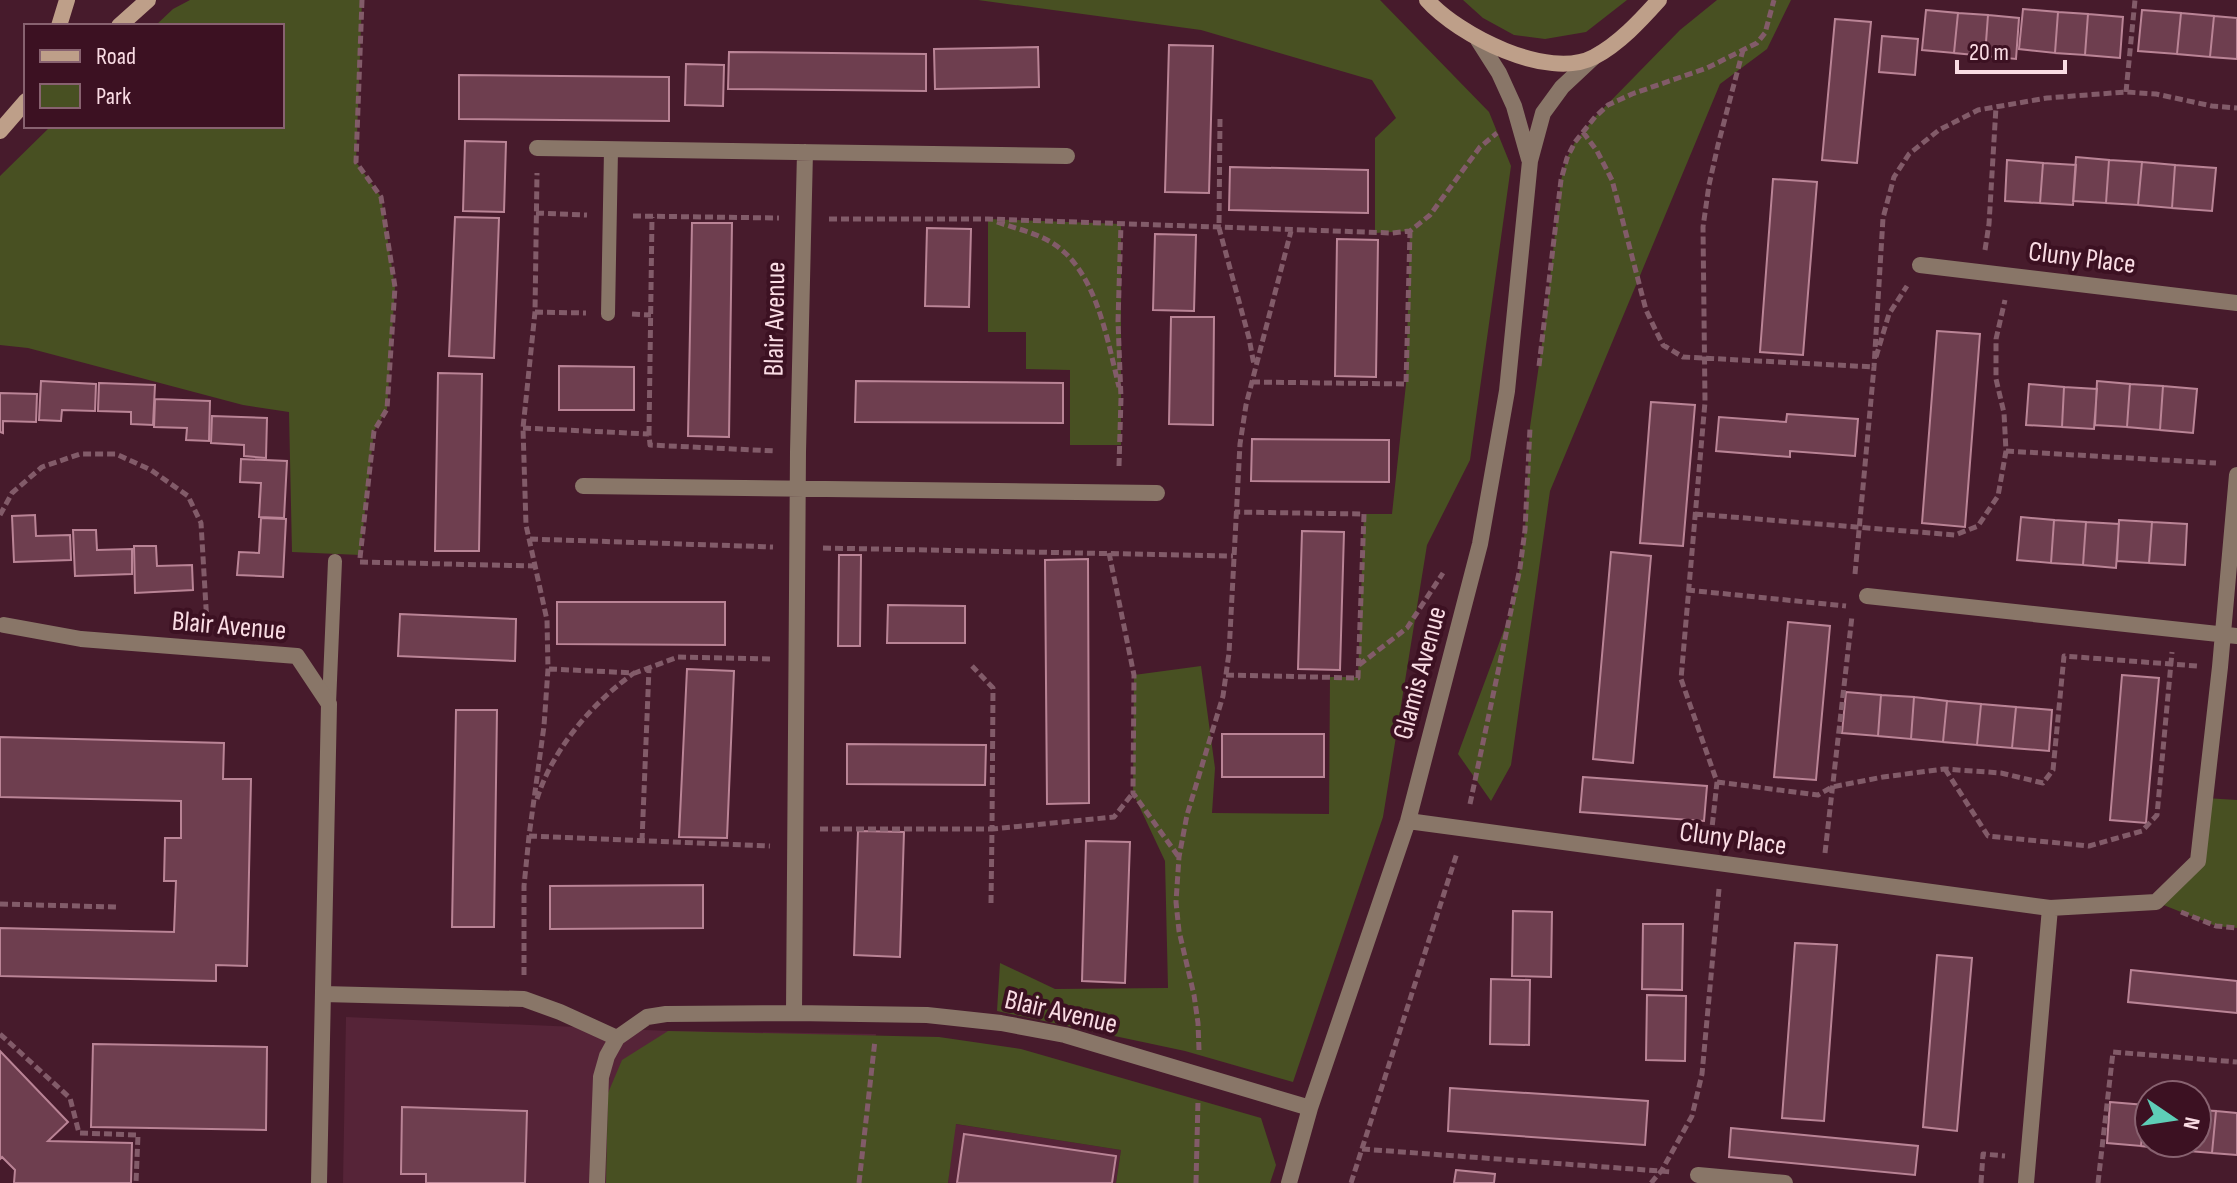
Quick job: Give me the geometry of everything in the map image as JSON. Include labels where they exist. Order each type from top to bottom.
[{"type":"street","points":[[60,24],[67,0]]},
{"type":"street","points":[[121,24],[148,0]]},
{"type":"street","points":[[1427,0],[1441,15],[1478,40],[1540,62],[1593,58],[1614,43],[1659,0]]},
{"type":"street","name":"Glamis Avenue","points":[[1478,40],[1499,73],[1514,106],[1530,161]]},
{"type":"street","name":"Glamis Avenue","points":[[1289,1183],[1310,1108],[1408,821],[1480,544],[1502,429],[1530,161],[1543,113],[1562,87],[1593,58]]},
{"type":"street","points":[[0,131],[24,103]]},
{"type":"street","points":[[537,148],[1067,156]]},
{"type":"street","name":"Blair Avenue","points":[[794,1013],[798,452],[805,152]]},
{"type":"street","name":"Cluny Place","points":[[1920,265],[2237,303]]},
{"type":"street","points":[[2156,902],[2198,861],[2220,667],[2230,635],[2237,475]]},
{"type":"street","points":[[583,486],[1157,493]]},
{"type":"street","points":[[1867,596],[2230,635]]},
{"type":"street","name":"Blair Avenue","points":[[2,626],[81,639],[297,656],[329,704]]},
{"type":"street","points":[[319,1183],[329,704]]},
{"type":"street","name":"Cluny Place","points":[[1408,821],[2050,908],[2156,902]]},
{"type":"street","points":[[2026,1183],[2050,908]]},
{"type":"street","points":[[323,994],[524,999],[617,1038],[607,1056],[601,1077],[597,1183]]},
{"type":"street","name":"Blair Avenue","points":[[617,1038],[647,1017],[666,1014],[927,1015],[1014,1025],[1065,1035],[1310,1108]]},
{"type":"street","points":[[1698,1175],[1785,1183]]},
{"type":"lane","points":[[608,314],[611,150]]},
{"type":"lane","points":[[329,704],[335,561]]},
{"type":"path","points":[[361,562],[374,431],[387,409],[395,287],[381,197],[356,162],[362,0]]},
{"type":"path","points":[[1538,376],[1561,180],[1567,158],[1583,132],[1608,105],[1707,68],[1757,43],[1765,33],[1774,0]]},
{"type":"path","points":[[2126,92],[2135,0]]},
{"type":"path","points":[[1651,1183],[1662,1170],[1692,1116],[1702,1074],[1717,782],[1681,679],[1705,402],[1703,227],[1718,145],[1743,50]]},
{"type":"path","points":[[1855,575],[1874,367],[1883,218],[1894,177],[1909,154],[1939,130],[1978,110],[2047,98],[2126,92],[2237,108]]},
{"type":"path","points":[[1982,272],[1989,224],[1996,107]]},
{"type":"path","points":[[536,213],[652,217],[988,219],[1392,233],[1410,231],[1430,215],[1480,147],[1517,118]]},
{"type":"path","points":[[1220,119],[1219,228],[1255,369]]},
{"type":"path","points":[[1583,132],[1612,180],[1646,310],[1663,345],[1683,357],[1874,367]]},
{"type":"path","points":[[524,999],[524,886],[548,669],[547,620],[526,525],[523,428],[535,312],[537,148]]},
{"type":"path","points":[[652,217],[650,445],[798,452]]},
{"type":"path","points":[[988,219],[1035,234],[1052,243],[1077,266],[1104,327],[1121,398]]},
{"type":"path","points":[[1117,492],[1121,445],[1118,321],[1121,224]]},
{"type":"path","points":[[1196,1183],[1198,1023],[1179,931],[1176,902],[1179,857],[1187,815],[1223,696],[1240,444],[1246,405],[1291,231]]},
{"type":"path","points":[[1252,382],[1406,384],[1410,231]]},
{"type":"path","points":[[1874,367],[1889,314],[1920,265]]},
{"type":"path","points":[[1695,514],[1955,535],[1978,526],[1998,496],[2006,451],[2004,413],[1996,379],[1996,339],[2011,276]]},
{"type":"path","points":[[1502,429],[1530,427],[1532,415]]},
{"type":"path","points":[[523,428],[649,434]]},
{"type":"path","points":[[2006,451],[2222,463]]},
{"type":"path","points":[[0,515],[12,493],[42,467],[80,454],[116,454],[151,470],[188,496],[201,523],[208,649]]},
{"type":"path","points":[[1226,675],[1358,678],[1359,665],[1364,514],[1235,512]]},
{"type":"path","points":[[530,539],[797,548],[1233,556]]},
{"type":"path","points":[[1109,553],[1134,675],[1133,793],[1179,857]]},
{"type":"path","points":[[335,561],[535,566]]},
{"type":"path","points":[[1359,665],[1407,628],[1445,571]]},
{"type":"path","points":[[1687,590],[1853,606],[1822,877]]},
{"type":"path","points":[[1944,769],[1988,836],[2089,846],[2142,831],[2157,815],[2175,629]]},
{"type":"path","points":[[1717,782],[1818,795],[1832,787],[1944,769],[2001,773],[2043,783],[2053,770],[2064,656],[2220,667]]},
{"type":"path","points":[[532,813],[541,785],[579,725],[614,687],[635,673],[678,657],[796,660]]},
{"type":"path","points":[[972,666],[993,688],[991,903]]},
{"type":"path","points":[[642,841],[649,668]]},
{"type":"path","points":[[548,669],[635,673]]},
{"type":"path","points":[[795,829],[992,829],[1114,817],[1133,793]]},
{"type":"path","points":[[529,836],[795,847]]},
{"type":"path","points":[[2156,902],[2216,926],[2237,928]]},
{"type":"path","points":[[0,904],[116,907]]},
{"type":"path","points":[[859,1183],[878,1015]]},
{"type":"path","points":[[0,1034],[70,1098],[79,1133],[138,1135],[136,1183]]},
{"type":"path","points":[[2098,1183],[2113,1052],[2237,1062]]},
{"type":"path","points":[[1362,1149],[1662,1170]]},
{"type":"path","points":[[1981,1183],[1983,1154],[2028,1159]]},
{"type":"shaded area","points":[[346,1017],[668,1031],[876,1034],[859,1183],[343,1183]]},
{"type":"shaded area","points":[[955,1124],[1121,1150],[1116,1183],[948,1183]]},
{"type":"green space","points":[[190,0],[362,0],[356,162],[381,197],[395,287],[387,409],[374,431],[360,555],[292,552],[289,412],[243,405],[28,348],[0,345],[0,176],[49,128],[284,128],[284,24],[157,24],[173,9]]},
{"type":"green space","points":[[978,0],[1380,0],[1489,112],[1511,166],[1470,460],[1427,545],[1383,817],[1293,1082],[1185,1051],[997,1011],[1000,963],[1055,989],[1168,988],[1165,861],[1133,793],[1134,675],[1201,666],[1215,768],[1212,813],[1329,814],[1330,677],[1358,677],[1364,514],[1392,514],[1406,384],[1410,231],[1375,233],[1375,138],[1396,118],[1372,80],[1201,30]]},
{"type":"green space","points":[[1463,0],[1627,0],[1586,32],[1545,39],[1514,35],[1483,18]]},
{"type":"green space","points":[[1717,0],[1791,0],[1767,49],[1720,84],[1550,491],[1511,765],[1491,801],[1458,754],[1511,611],[1520,568],[1530,427],[1561,180],[1567,158],[1575,142],[1595,117],[1680,30]]},
{"type":"green space","points":[[988,219],[1121,224],[1121,445],[1070,445],[1070,370],[1026,369],[1026,332],[988,332]]},
{"type":"green space","points":[[2205,798],[2237,800],[2237,928],[2216,926],[2156,902],[2198,861]]},
{"type":"green space","points":[[668,1031],[939,1037],[1021,1049],[1261,1118],[1276,1165],[1270,1183],[1116,1183],[1121,1150],[956,1124],[948,1183],[606,1183],[608,1093],[622,1060]]},
{"type":"building","points":[[2023,9],[2058,12],[2055,53],[2019,49]]},
{"type":"building","points":[[1926,10],[1958,13],[1954,53],[1922,50]]},
{"type":"building","points":[[2142,10],[2181,13],[2177,54],[2138,51]]},
{"type":"building","points":[[2058,12],[2088,14],[2085,55],[2055,53]]},
{"type":"building","points":[[1958,13],[1988,15],[1985,56],[1954,53]]},
{"type":"building","points":[[2181,13],[2214,16],[2210,57],[2177,54]]},
{"type":"building","points":[[2088,14],[2123,17],[2120,58],[2085,55]]},
{"type":"building","points":[[1988,15],[2019,18],[2016,59],[1985,56]]},
{"type":"building","points":[[2214,16],[2237,18],[2237,59],[2210,57]]},
{"type":"building","points":[[1835,19],[1871,22],[1857,163],[1822,160]]},
{"type":"building","points":[[1882,36],[1918,39],[1915,75],[1879,72]]},
{"type":"building","points":[[1169,45],[1213,46],[1209,193],[1165,192]]},
{"type":"building","points":[[1038,47],[1039,87],[935,89],[934,49]]},
{"type":"building","points":[[729,52],[926,54],[926,91],[728,89]]},
{"type":"building","points":[[686,64],[724,65],[723,106],[685,105]]},
{"type":"building","points":[[459,75],[669,77],[669,121],[459,119]]},
{"type":"building","points":[[465,141],[506,142],[504,212],[463,211]]},
{"type":"building","points":[[2076,157],[2109,160],[2106,203],[2073,201]]},
{"type":"building","points":[[2007,160],[2043,163],[2040,203],[2005,201]]},
{"type":"building","points":[[2109,160],[2142,162],[2138,205],[2106,203]]},
{"type":"building","points":[[2142,162],[2175,165],[2172,208],[2138,205]]},
{"type":"building","points":[[2043,163],[2076,165],[2073,205],[2040,203]]},
{"type":"building","points":[[2175,165],[2216,168],[2212,211],[2172,208]]},
{"type":"building","points":[[1230,167],[1368,170],[1368,213],[1229,210]]},
{"type":"building","points":[[1773,179],[1817,182],[1803,355],[1760,352]]},
{"type":"building","points":[[455,217],[499,218],[494,358],[449,356]]},
{"type":"building","points":[[692,223],[732,223],[729,437],[688,436]]},
{"type":"building","points":[[927,228],[971,229],[969,307],[925,306]]},
{"type":"building","points":[[1155,234],[1196,235],[1194,311],[1153,310]]},
{"type":"building","points":[[1337,239],[1378,240],[1376,377],[1335,376]]},
{"type":"building","points":[[1171,317],[1214,317],[1213,425],[1169,424]]},
{"type":"building","points":[[1937,331],[1980,334],[1965,527],[1922,523]]},
{"type":"building","points":[[559,366],[634,367],[634,410],[559,410]]},
{"type":"building","points":[[438,373],[482,374],[479,551],[435,551]]},
{"type":"building","points":[[41,381],[96,384],[95,411],[62,410],[61,421],[39,420]]},
{"type":"building","points":[[856,381],[1063,383],[1063,423],[855,422]]},
{"type":"building","points":[[2097,381],[2130,384],[2127,427],[2095,425]]},
{"type":"building","points":[[99,383],[155,385],[153,425],[131,424],[131,412],[98,411]]},
{"type":"building","points":[[2029,384],[2064,387],[2062,427],[2026,425]]},
{"type":"building","points":[[2130,384],[2163,386],[2160,430],[2127,427]]},
{"type":"building","points":[[2163,386],[2197,389],[2193,433],[2160,430]]},
{"type":"building","points":[[2064,387],[2097,389],[2094,429],[2062,427]]},
{"type":"building","points":[[0,393],[37,394],[36,422],[3,421],[3,433],[0,432]]},
{"type":"building","points":[[155,399],[210,401],[209,441],[186,440],[187,428],[154,427]]},
{"type":"building","points":[[1651,402],[1695,405],[1683,546],[1640,543]]},
{"type":"building","points":[[1787,414],[1858,419],[1855,456],[1790,451],[1790,457],[1716,451],[1719,417],[1786,422]]},
{"type":"building","points":[[212,416],[267,418],[266,458],[244,456],[244,445],[211,443]]},
{"type":"building","points":[[1252,439],[1389,440],[1389,482],[1251,481]]},
{"type":"building","points":[[241,459],[287,461],[284,518],[259,517],[261,483],[240,482]]},
{"type":"building","points":[[35,515],[36,536],[70,535],[71,560],[14,562],[12,516]]},
{"type":"building","points":[[2021,517],[2054,520],[2051,563],[2017,560]]},
{"type":"building","points":[[261,518],[286,519],[283,577],[237,575],[239,552],[259,553]]},
{"type":"building","points":[[2054,520],[2086,522],[2083,565],[2051,563]]},
{"type":"building","points":[[2119,520],[2152,522],[2149,563],[2117,561]]},
{"type":"building","points":[[2086,522],[2119,524],[2116,568],[2083,565]]},
{"type":"building","points":[[2152,522],[2187,524],[2185,565],[2149,563]]},
{"type":"building","points":[[73,530],[96,530],[97,550],[132,549],[132,574],[75,576]]},
{"type":"building","points":[[1302,531],[1344,532],[1340,670],[1298,669]]},
{"type":"building","points":[[134,546],[156,546],[157,566],[192,565],[193,590],[135,593]]},
{"type":"building","points":[[1611,552],[1651,556],[1633,763],[1593,759]]},
{"type":"building","points":[[839,555],[861,555],[860,646],[838,646]]},
{"type":"building","points":[[1088,559],[1089,803],[1047,804],[1045,560]]},
{"type":"building","points":[[557,602],[725,602],[725,645],[557,644]]},
{"type":"building","points":[[888,605],[965,606],[965,643],[887,643]]},
{"type":"building","points":[[400,614],[516,619],[515,661],[398,656]]},
{"type":"building","points":[[1788,622],[1830,626],[1816,780],[1774,777]]},
{"type":"building","points":[[687,669],[734,671],[727,838],[679,837]]},
{"type":"building","points":[[2122,675],[2159,678],[2146,823],[2110,820]]},
{"type":"building","points":[[1846,692],[1881,695],[1878,736],[1842,733]]},
{"type":"building","points":[[1881,695],[1914,697],[1911,739],[1878,736]]},
{"type":"building","points":[[1914,697],[1947,701],[1943,742],[1911,739]]},
{"type":"building","points":[[1947,701],[1981,704],[1977,745],[1943,742]]},
{"type":"building","points":[[1981,704],[2016,707],[2012,748],[1977,745]]},
{"type":"building","points":[[2016,707],[2052,710],[2049,751],[2012,748]]},
{"type":"building","points":[[456,710],[497,710],[494,927],[452,927]]},
{"type":"building","points":[[1222,734],[1324,734],[1324,777],[1222,777]]},
{"type":"building","points":[[0,737],[224,743],[223,779],[251,779],[247,966],[216,965],[216,981],[0,976],[0,928],[174,932],[176,881],[164,881],[165,838],[181,838],[181,801],[0,797]]},
{"type":"building","points":[[847,744],[986,745],[985,785],[847,784]]},
{"type":"building","points":[[1583,777],[1707,786],[1704,821],[1580,812]]},
{"type":"building","points":[[858,831],[904,832],[900,957],[854,955]]},
{"type":"building","points":[[1086,841],[1130,842],[1125,983],[1082,981]]},
{"type":"building","points":[[703,885],[703,928],[550,929],[550,886]]},
{"type":"building","points":[[1513,911],[1552,912],[1551,977],[1512,976]]},
{"type":"building","points":[[1643,924],[1683,924],[1682,990],[1642,989]]},
{"type":"building","points":[[1795,943],[1837,945],[1824,1121],[1782,1118]]},
{"type":"building","points":[[1937,955],[1972,958],[1957,1131],[1923,1127]]},
{"type":"building","points":[[2131,970],[2237,981],[2237,1013],[2128,1002]]},
{"type":"building","points":[[1491,979],[1530,980],[1529,1045],[1490,1044]]},
{"type":"building","points":[[1647,995],[1686,996],[1685,1061],[1646,1060]]},
{"type":"building","points":[[93,1044],[267,1047],[266,1130],[91,1127]]},
{"type":"building","points":[[0,1051],[68,1122],[48,1141],[132,1143],[131,1183],[14,1183],[15,1170],[2,1157],[0,1159]]},
{"type":"building","points":[[1450,1088],[1648,1101],[1645,1145],[1448,1131]]},
{"type":"building","points":[[2110,1102],[2133,1104],[2133,1145],[2107,1143]]},
{"type":"building","points":[[402,1107],[527,1111],[525,1183],[426,1183],[426,1174],[401,1174]]},
{"type":"building","points":[[2213,1111],[2216,1111],[2213,1142]]},
{"type":"building","points":[[2216,1111],[2237,1113],[2237,1155],[2213,1153]]},
{"type":"building","points":[[1731,1128],[1918,1146],[1915,1175],[1729,1157]]},
{"type":"building","points":[[964,1134],[1116,1156],[1112,1183],[957,1183]]},
{"type":"building","points":[[1456,1170],[1495,1174],[1494,1183],[1454,1183]]}]
